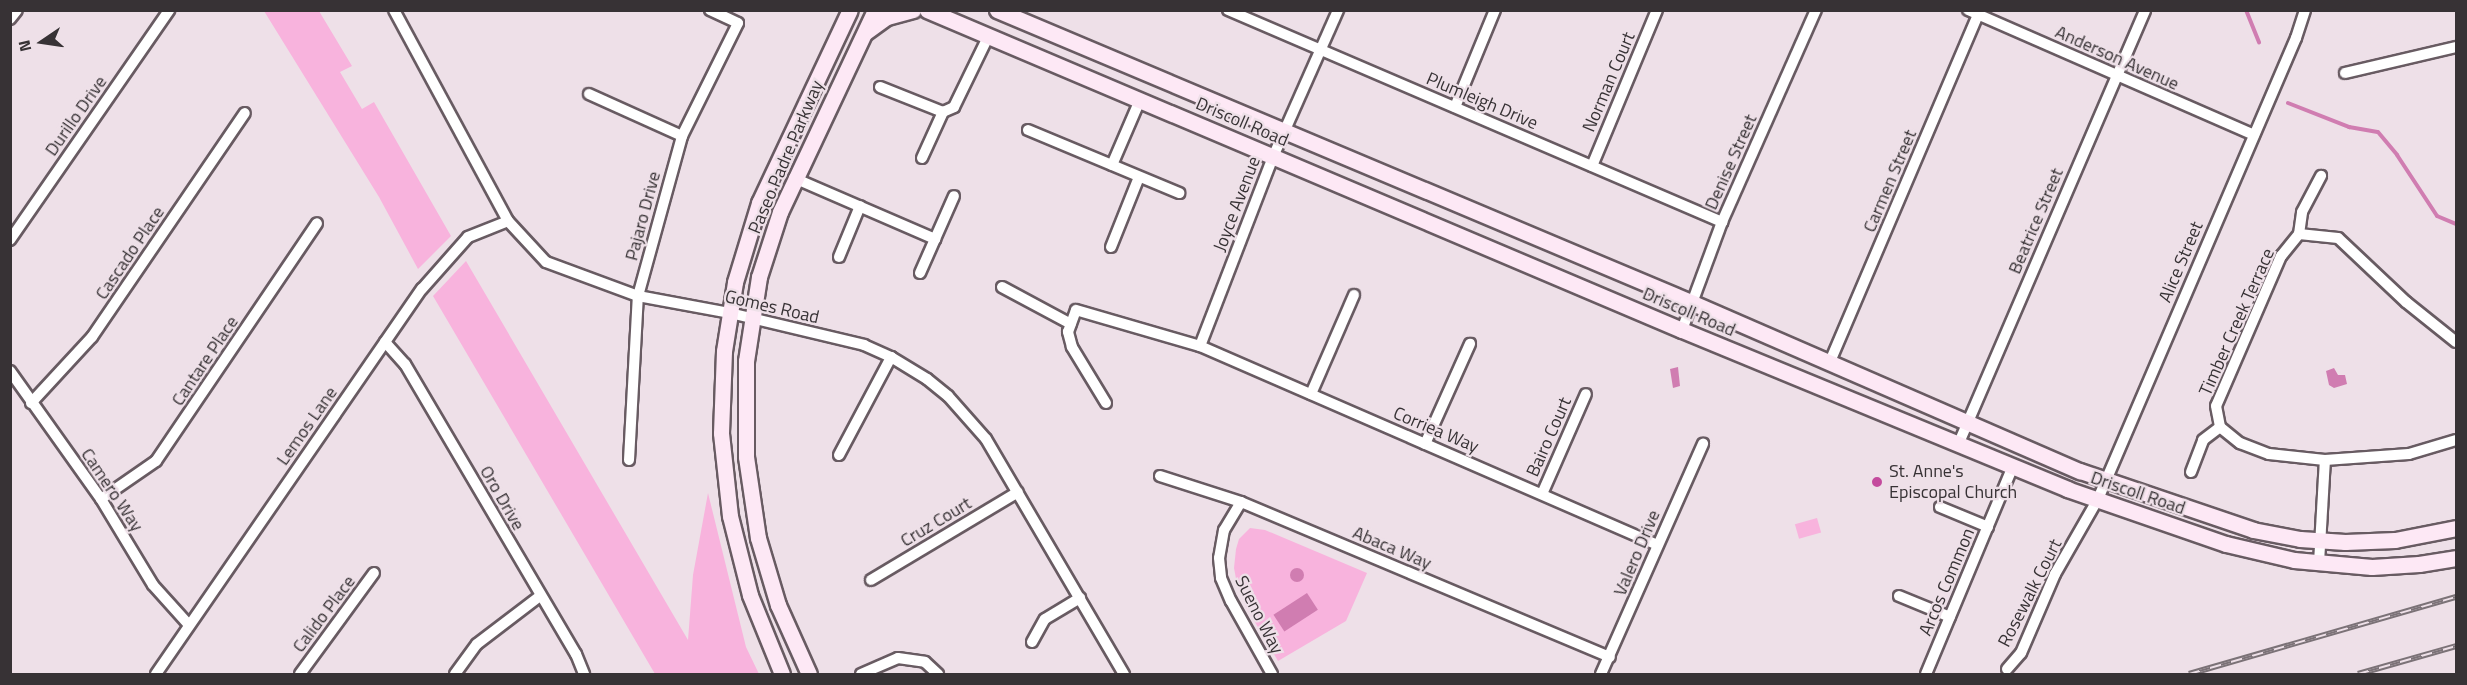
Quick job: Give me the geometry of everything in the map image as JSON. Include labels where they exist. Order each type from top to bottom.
[{"type":"street","points":[[10,19],[16,10]]},
{"type":"street","name":"Durillo Drive","points":[[10,240],[169,10]]},
{"type":"street","name":"Gomes Road","points":[[394,10],[508,221],[546,262],[638,297],[730,313],[864,345],[891,357],[927,379],[967,414],[986,439],[1018,492],[1124,675]]},
{"type":"street","name":"Pajaro Drive","points":[[629,460],[638,297],[682,136],[738,23],[710,10]]},
{"type":"street","points":[[837,36],[840,10]]},
{"type":"street","name":"Paseo Padre Parkway","points":[[782,675],[754,609],[733,529],[723,461],[722,392],[730,313],[742,255],[759,203],[850,10]]},
{"type":"street","name":"Paseo Padre Parkway","points":[[809,675],[773,592],[752,505],[744,416],[751,318],[767,251],[794,178],[875,10]]},
{"type":"street","points":[[863,34],[887,17],[913,10]]},
{"type":"street","name":"Driscoll Road","points":[[927,10],[2012,468],[2098,499],[2238,547],[2319,563],[2396,567],[2457,558]]},
{"type":"street","name":"Driscoll Road","points":[[997,10],[1693,303],[1829,364],[2106,480],[2253,530],[2320,541],[2395,540],[2457,528]]},
{"type":"street","name":"Plumleigh Drive","points":[[1228,10],[1722,222]]},
{"type":"street","name":"Joyce Avenue","points":[[1200,346],[1274,157],[1338,10]]},
{"type":"street","points":[[1455,108],[1496,10]]},
{"type":"street","name":"Norman Court","points":[[1592,166],[1657,10]]},
{"type":"street","name":"Denise Street","points":[[1682,330],[1722,222],[1816,10]]},
{"type":"street","name":"Beatrice Street","points":[[1958,445],[2145,10]]},
{"type":"street","name":"Alice Street","points":[[2098,499],[2296,38],[2305,10]]},
{"type":"street","name":"Anderson Avenue","points":[[1975,12],[2254,135]]},
{"type":"street","name":"Carmen Street","points":[[1829,364],[1975,12]]},
{"type":"street","points":[[922,158],[943,112],[954,107],[988,37]]},
{"type":"street","points":[[2345,73],[2457,47]]},
{"type":"street","points":[[880,87],[943,112]]},
{"type":"street","points":[[589,94],[682,136]]},
{"type":"street","points":[[1112,165],[1140,100]]},
{"type":"street","name":"Cascado Place","points":[[31,403],[92,337],[245,113]]},
{"type":"street","points":[[1028,130],[1179,194]]},
{"type":"street","name":"Timber Creek Terrace","points":[[2220,427],[2216,406],[2281,256],[2299,234],[2302,212],[2321,176]]},
{"type":"street","points":[[1111,247],[1139,177]]},
{"type":"street","points":[[794,178],[935,239]]},
{"type":"street","points":[[920,273],[954,196]]},
{"type":"street","points":[[839,257],[860,207]]},
{"type":"street","name":"Lemos Lane","points":[[156,675],[422,289],[468,237],[508,221]]},
{"type":"street","name":"Cantare Place","points":[[101,499],[156,461],[317,223]]},
{"type":"street","points":[[2299,234],[2338,238],[2406,302],[2457,342]]},
{"type":"street","points":[[1002,287],[1071,324],[1068,332],[1072,347],[1106,403]]},
{"type":"street","points":[[1311,394],[1354,295]]},
{"type":"street","name":"Corriea Way","points":[[1071,324],[1076,310],[1200,346],[1658,545]]},
{"type":"street","name":"Oro Drive","points":[[385,342],[405,364],[576,654],[584,675]]},
{"type":"street","points":[[1425,444],[1470,344]]},
{"type":"street","points":[[839,455],[891,357]]},
{"type":"street","name":"Camero Way","points":[[10,371],[101,499],[153,585],[189,625]]},
{"type":"street","name":"Bairo Court","points":[[1542,494],[1586,393]]},
{"type":"street","points":[[2191,472],[2203,440],[2220,427],[2240,443],[2269,454],[2325,460],[2409,454],[2457,440]]},
{"type":"street","name":"Valero Drive","points":[[1601,675],[1703,444]]},
{"type":"street","points":[[2319,563],[2325,460]]},
{"type":"street","name":"Arcos Common","points":[[1926,675],[2012,468]]},
{"type":"street","name":"Abaca Way","points":[[1160,476],[1241,502],[1610,657]]},
{"type":"street","name":"Cruz Court","points":[[871,580],[1018,492]]},
{"type":"street","name":"Rosewalk Court","points":[[2007,669],[2021,653],[2055,574],[2098,499]]},
{"type":"street","name":"Sueno Way","points":[[1241,502],[1224,530],[1219,558],[1221,578],[1231,602],[1272,675]]},
{"type":"street","points":[[1940,507],[1988,527]]},
{"type":"street","name":"Calido Place","points":[[300,675],[374,573]]},
{"type":"street","points":[[455,675],[477,644],[540,596]]},
{"type":"street","points":[[1899,596],[1950,618]]},
{"type":"street","points":[[1032,642],[1045,619],[1080,598]]},
{"type":"street","points":[[754,609],[779,646],[794,675]]},
{"type":"street","points":[[861,675],[898,658],[925,662],[938,675]]},
{"type":"shaded area","points":[[264,11],[319,11],[352,66],[340,72],[362,109],[374,102],[451,236],[418,269],[379,197]]},
{"type":"shaded area","points":[[466,261],[688,640],[693,575],[708,493],[746,647],[759,674],[655,674],[433,296]]},
{"type":"shaded area","points":[[1678,367],[1680,386],[1673,388],[1670,369]]},
{"type":"shaded area","points":[[2334,368],[2338,375],[2345,375],[2347,384],[2334,388],[2329,385],[2326,371]]},
{"type":"shaded area","points":[[1817,518],[1821,532],[1799,539],[1795,524]]},
{"type":"shaded area","points":[[1250,528],[1265,530],[1367,573],[1346,621],[1278,661],[1246,607],[1237,584],[1234,568],[1236,549],[1239,539]]},
{"type":"shaded area","points":[[1297,568],[1302,570],[1304,575],[1302,580],[1297,582],[1292,580],[1290,575],[1292,570]]},
{"type":"shaded area","points":[[1307,593],[1318,610],[1284,632],[1273,615]]},
{"type":"waterway","points":[[2246,10],[2259,42]]},
{"type":"waterway","points":[[2288,103],[2349,127],[2378,132],[2397,155],[2437,216],[2456,224]]},
{"type":"railway","points":[[2189,674],[2456,597]]},
{"type":"railway","points":[[2358,674],[2456,646]]},
{"type":"place","name":"St. Anne's Episcopal Church","points":[[1877,482]]}]
